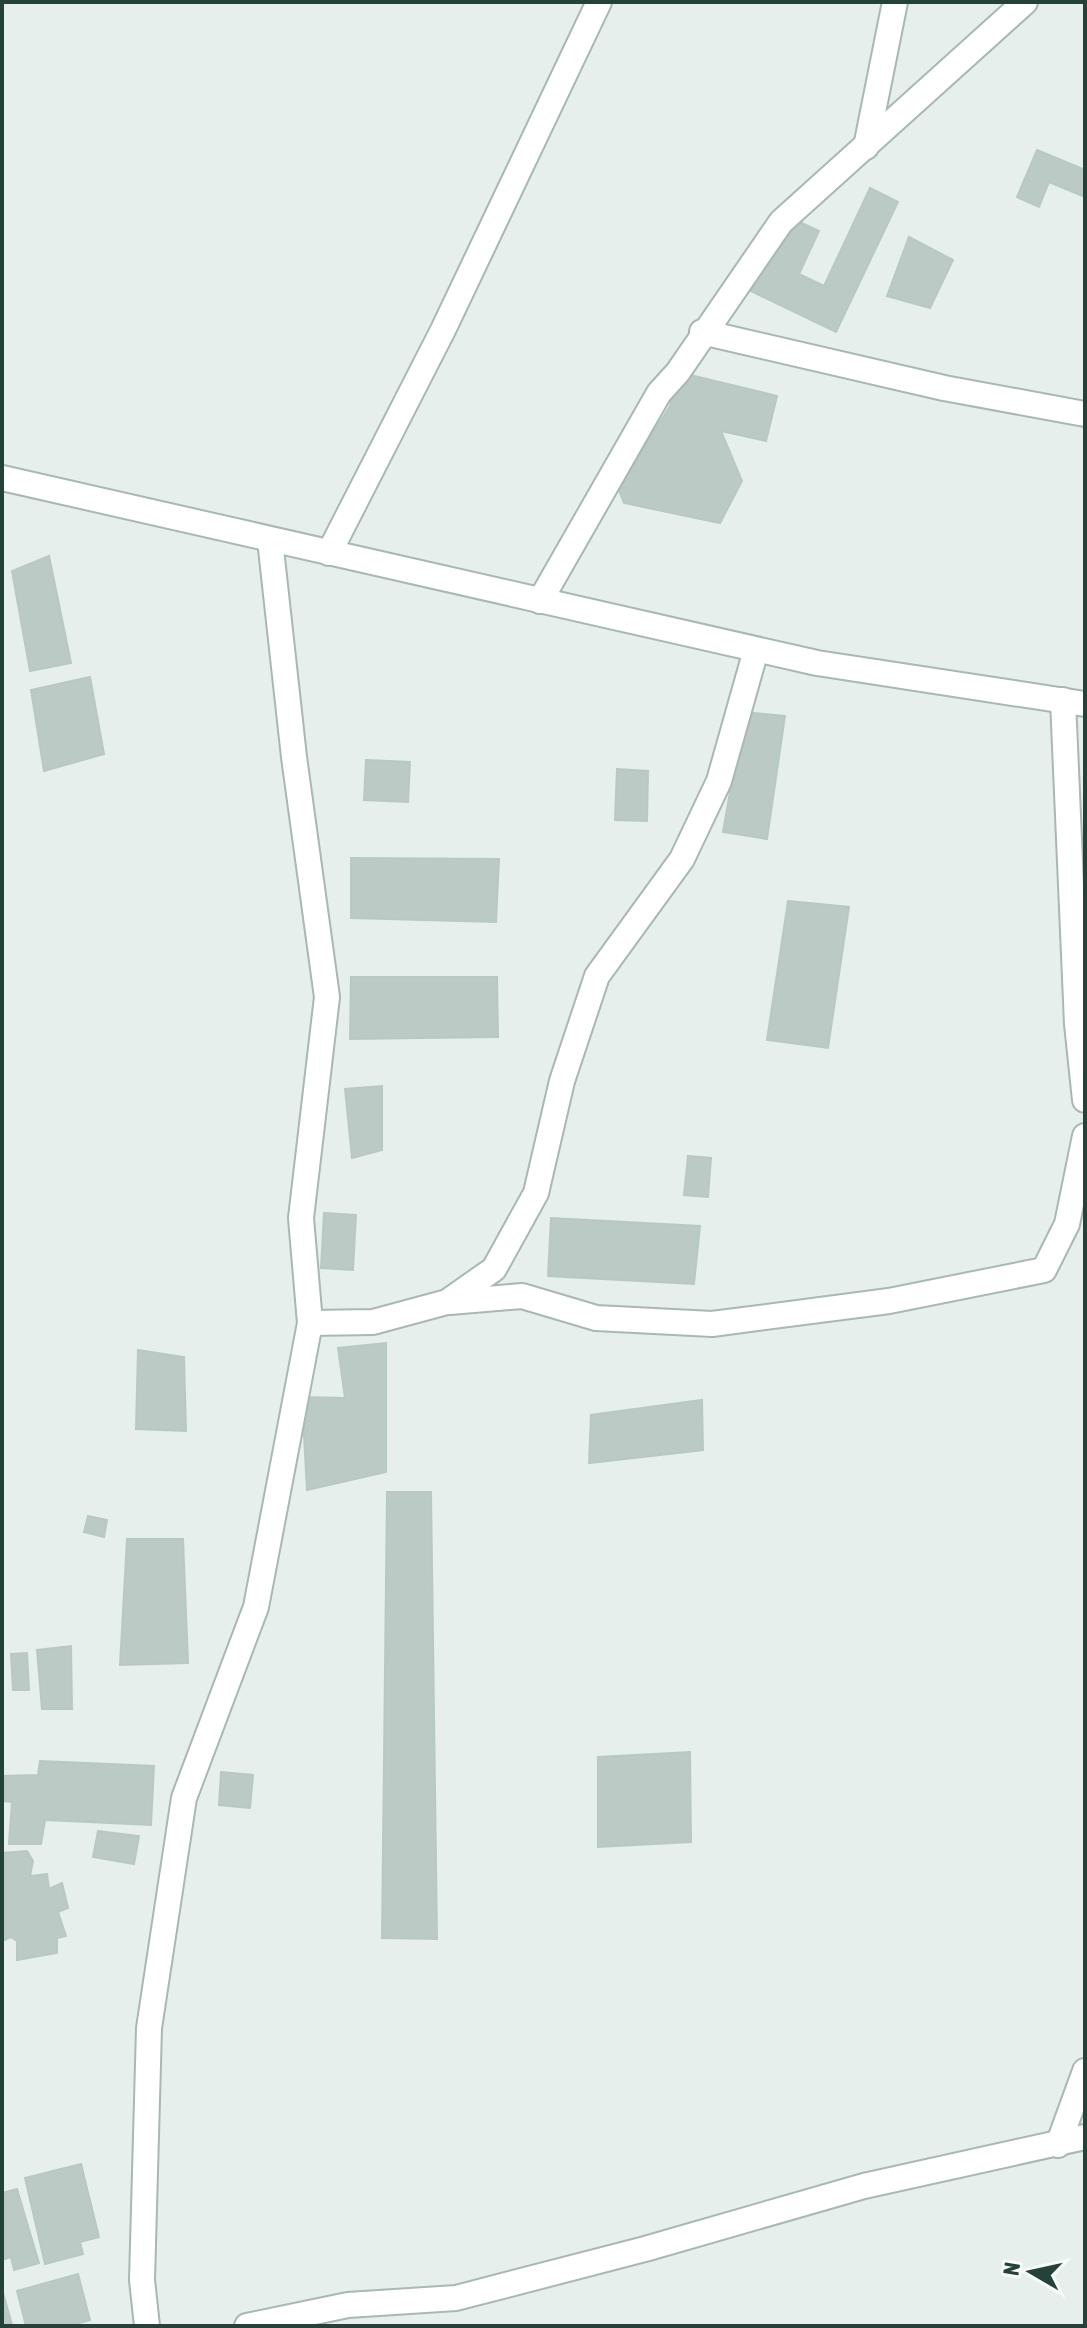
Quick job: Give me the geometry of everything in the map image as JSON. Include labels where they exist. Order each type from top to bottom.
[{"type":"street","points":[[329,553],[443,330],[599,2]]},
{"type":"street","points":[[866,147],[895,2]]},
{"type":"street","points":[[540,601],[659,393],[678,372],[702,332],[781,222],[1025,2]]},
{"type":"street","points":[[702,332],[944,388],[1085,414]]},
{"type":"street","points":[[2,478],[817,663],[1074,702],[1077,1024],[1085,1100]]},
{"type":"street","points":[[147,2326],[142,2280],[149,2028],[184,1798],[256,1607],[310,1323],[301,1218],[327,997],[270,540]]},
{"type":"street","points":[[447,1302],[494,1269],[536,1193],[562,1081],[597,976],[682,859],[719,781],[756,650]]},
{"type":"street","points":[[310,1323],[373,1322],[447,1302],[522,1296],[596,1318],[712,1324],[889,1301],[1044,1270],[1067,1224],[1085,1136]]},
{"type":"street","points":[[1058,2145],[1085,2071]]},
{"type":"street","points":[[247,2326],[348,2305],[456,2298],[645,2249],[864,2186],[1085,2137]]},
{"type":"building","points":[[1037,150],[1085,170],[1085,197],[1049,182],[1039,207],[1017,197]]},
{"type":"building","points":[[870,188],[898,202],[836,332],[751,291],[787,216],[819,231],[799,274],[824,286]]},
{"type":"building","points":[[909,237],[953,260],[930,308],[887,296]]},
{"type":"building","points":[[678,372],[777,396],[766,441],[721,431],[742,481],[720,523],[624,503],[618,488],[670,406]]},
{"type":"building","points":[[49,556],[71,663],[30,671],[12,571]]},
{"type":"building","points":[[90,677],[104,754],[44,771],[31,690]]},
{"type":"building","points":[[744,712],[785,716],[767,839],[723,832]]},
{"type":"building","points":[[366,760],[410,762],[408,802],[364,800]]},
{"type":"building","points":[[617,769],[648,771],[647,821],[615,820]]},
{"type":"building","points":[[351,858],[499,859],[496,922],[351,918]]},
{"type":"building","points":[[788,901],[849,907],[828,1048],[767,1040]]},
{"type":"building","points":[[351,977],[497,977],[498,1037],[350,1039]]},
{"type":"building","points":[[382,1086],[382,1150],[352,1158],[345,1089]]},
{"type":"building","points":[[688,1156],[711,1158],[708,1197],[684,1195]]},
{"type":"building","points":[[324,1213],[356,1215],[353,1270],[321,1268]]},
{"type":"building","points":[[551,1218],[700,1226],[694,1284],[548,1276]]},
{"type":"building","points":[[386,1343],[386,1472],[307,1490],[302,1397],[345,1398],[338,1348]]},
{"type":"building","points":[[138,1350],[184,1357],[186,1431],[136,1429]]},
{"type":"building","points":[[702,1400],[703,1450],[589,1463],[591,1415]]},
{"type":"building","points":[[387,1492],[431,1492],[437,1939],[382,1938]]},
{"type":"building","points":[[88,1516],[107,1520],[104,1537],[84,1532]]},
{"type":"building","points":[[127,1539],[183,1539],[188,1663],[120,1665]]},
{"type":"building","points":[[71,1646],[72,1709],[42,1709],[37,1650]]},
{"type":"building","points":[[27,1653],[29,1690],[13,1690],[11,1654]]},
{"type":"building","points":[[690,1752],[691,1842],[598,1847],[598,1757]]},
{"type":"building","points":[[40,1761],[154,1766],[151,1825],[45,1820],[41,1844],[9,1844],[12,1802],[2,1801],[2,1776],[38,1775]]},
{"type":"building","points":[[221,1772],[253,1775],[250,1808],[219,1805]]},
{"type":"building","points":[[98,1831],[139,1836],[134,1864],[93,1857]]},
{"type":"building","points":[[27,1851],[33,1861],[30,1876],[47,1874],[49,1889],[62,1883],[68,1908],[58,1912],[66,1936],[57,1938],[57,1953],[17,1960],[17,1941],[11,1937],[4,1940],[2,1930],[2,1853]]},
{"type":"building","points":[[81,2164],[99,2237],[80,2242],[83,2254],[45,2264],[25,2178]]},
{"type":"building","points":[[17,2189],[39,2263],[14,2270],[11,2257],[2,2260],[2,2193]]},
{"type":"building","points":[[78,2274],[90,2320],[69,2326],[26,2326],[17,2291]]},
{"type":"building","points":[[2,2289],[12,2325],[10,2326],[2,2326]]}]
